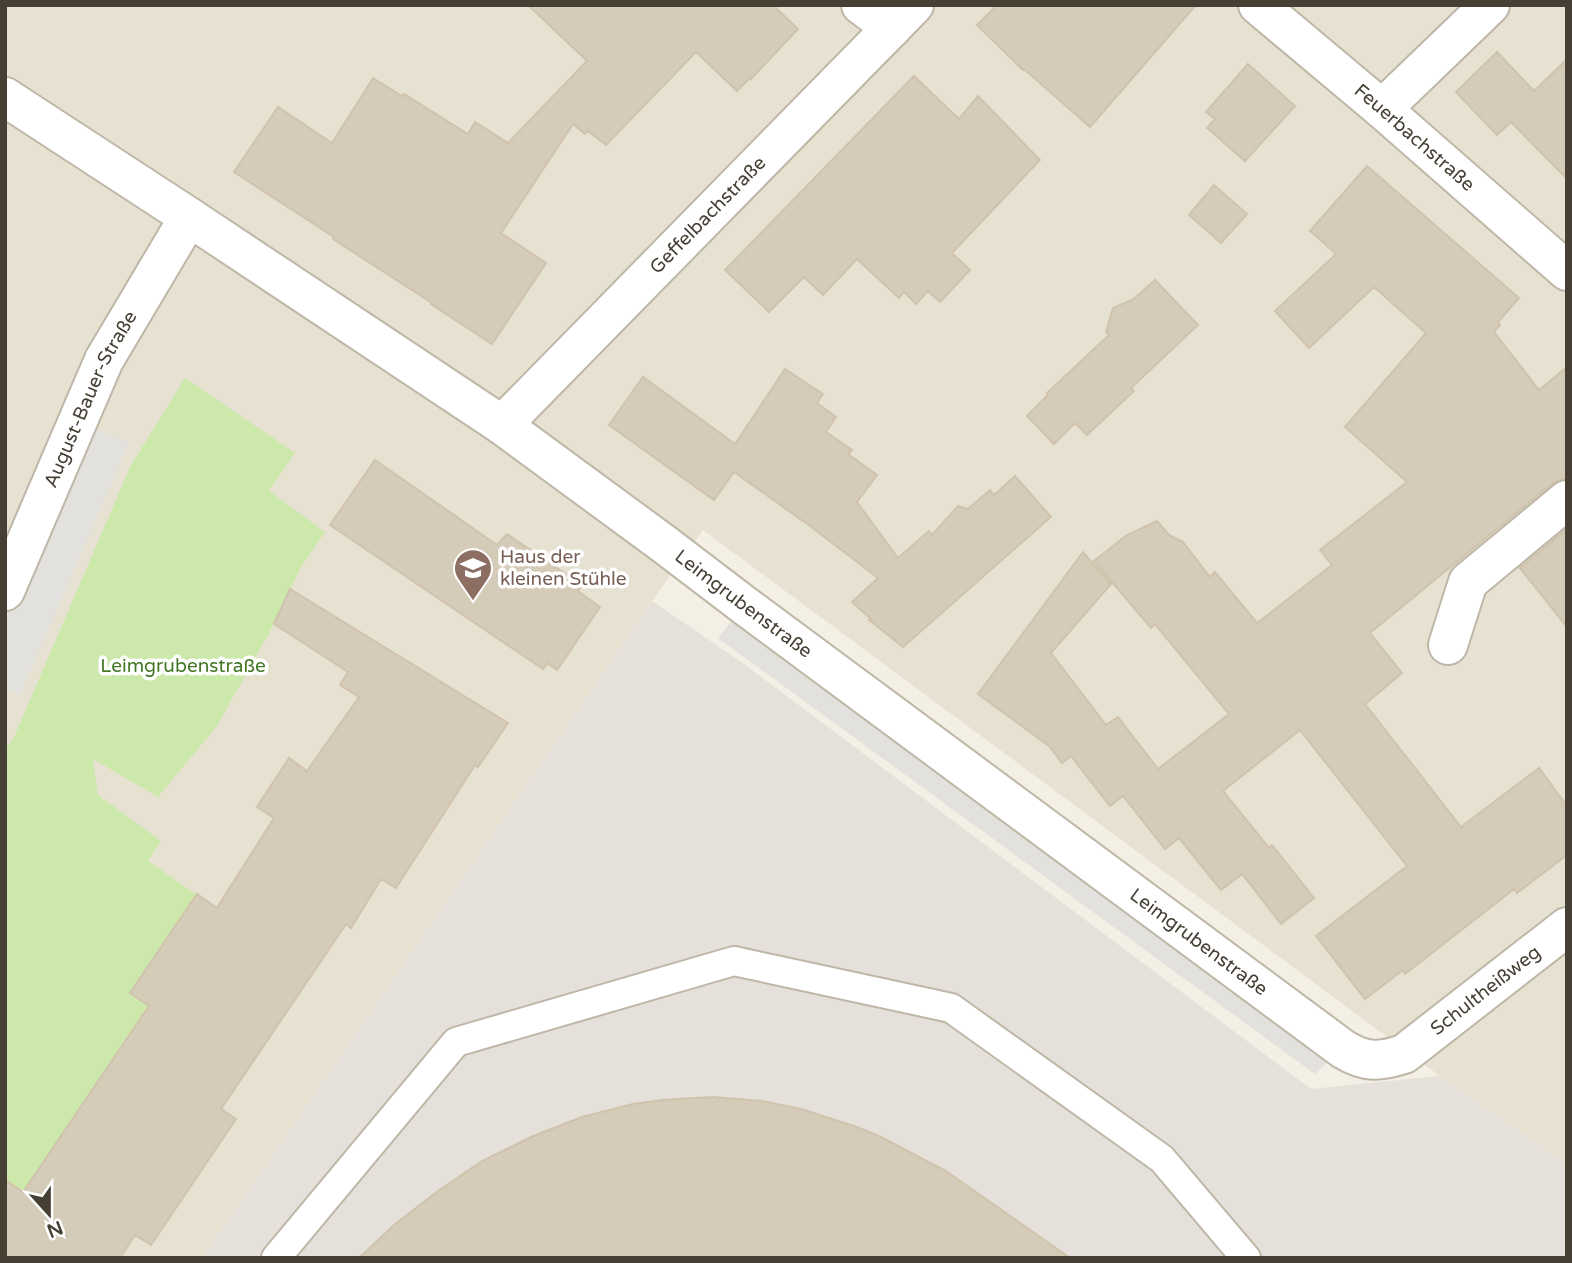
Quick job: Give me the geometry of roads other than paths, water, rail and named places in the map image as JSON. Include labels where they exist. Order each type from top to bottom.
[{"type":"street","points":[[861,5],[893,13]]},
{"type":"street","name":"Feuerbachstraße","points":[[1258,5],[1567,271]]},
{"type":"street","points":[[1382,109],[1490,5]]},
{"type":"street","name":"Geffelbachstraße","points":[[502,425],[893,13]]},
{"type":"street","name":"Leimgrubenstraße","points":[[5,97],[502,425],[1343,1049],[1357,1058],[1372,1060],[1389,1059],[1404,1054]]},
{"type":"street","name":"August-Bauer-Straße","points":[[5,591],[104,360],[189,217]]},
{"type":"street","points":[[1448,645],[1468,582],[1567,500]]},
{"type":"street","name":"Schultheißweg","points":[[1404,1054],[1567,927]]},
{"type":"lane","points":[[276,1258],[456,1042],[734,961],[951,1008],[1162,1159],[1246,1258]]},
{"type":"place","name":"Haus der kleinen Stühle","points":[[473,602]]}]
